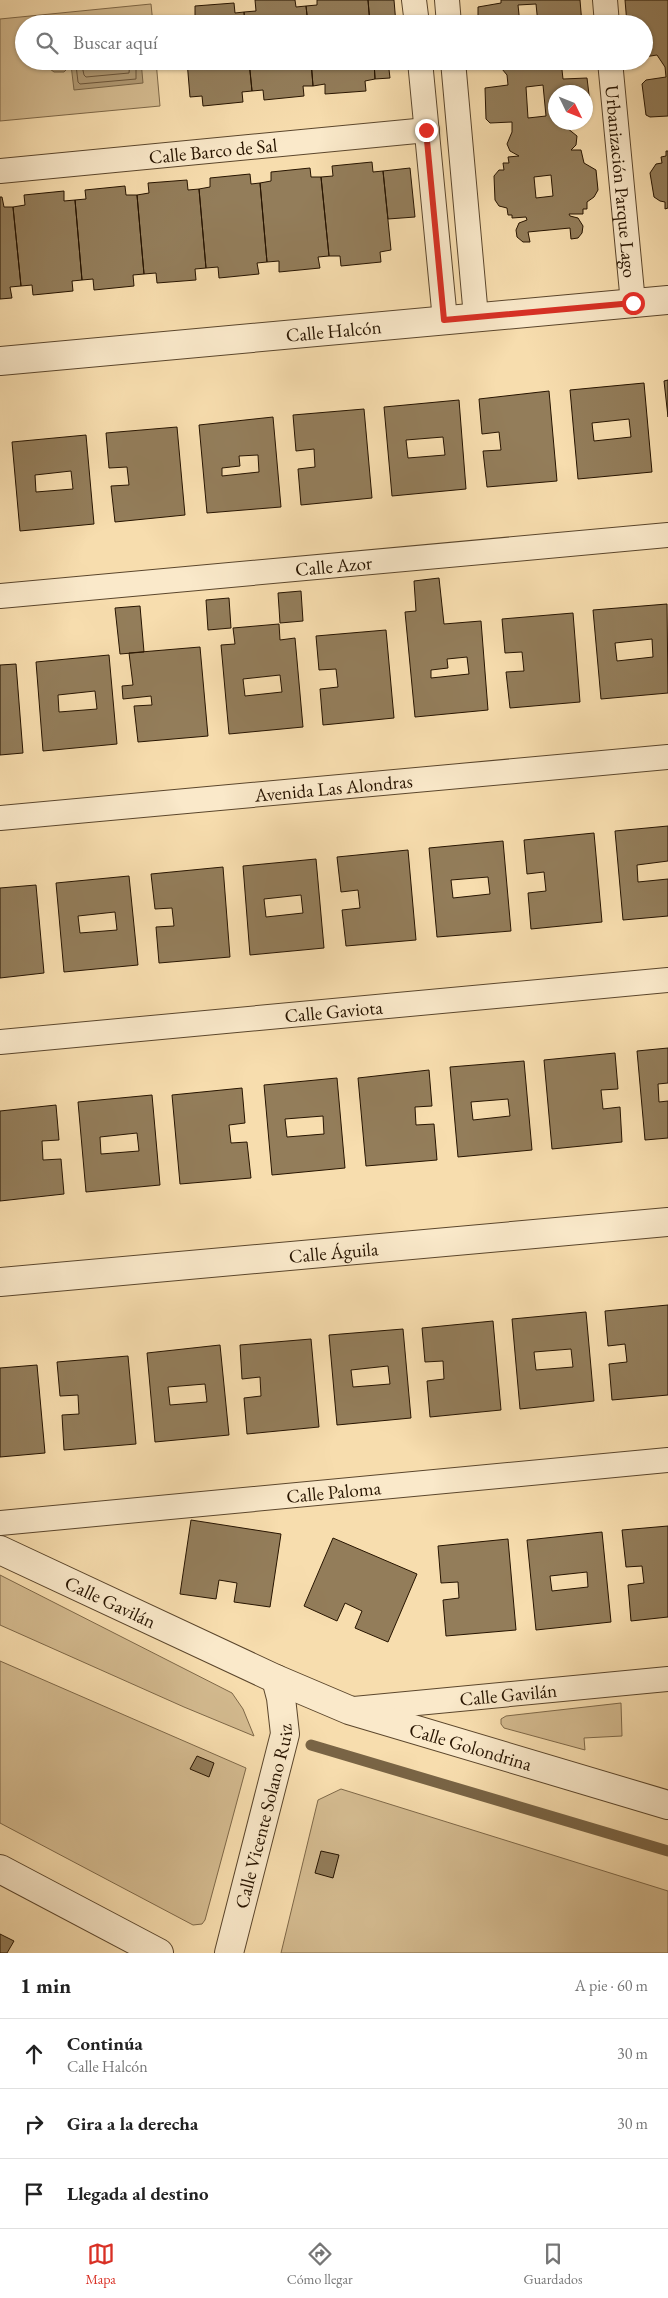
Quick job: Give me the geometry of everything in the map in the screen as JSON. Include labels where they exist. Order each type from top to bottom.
[{"type":"street","name":"Calle Halcón","points":[[0,361],[668,300]]},
{"type":"street","name":"Calle Águila","points":[[0,1282],[668,1222]]},
{"type":"street","name":"Calle Gavilán","points":[[0,1550],[276,1679]]},
{"type":"street","name":"Calle Golondrina","points":[[276,1679],[349,1710],[668,1805]]},
{"type":"street","name":"Calle Vicente Solano Ruiz","points":[[228,1953],[283,1740],[284,1715],[276,1679]]},
{"type":"street","points":[[0,1869],[159,1953]]},
{"type":"lane","points":[[414,0],[415,15]]},
{"type":"lane","points":[[447,0],[448,15]]},
{"type":"lane","points":[[605,0],[606,15]]},
{"type":"lane","points":[[421,70],[444,320]]},
{"type":"lane","points":[[454,70],[476,318]]},
{"type":"lane","name":"Urbanización Parque Lago","points":[[611,70],[633,303]]},
{"type":"lane","name":"Calle Barco de Sal","points":[[0,171],[426,130]]},
{"type":"lane","name":"Calle Azor","points":[[0,596],[668,535]]},
{"type":"lane","name":"Avenida Las Alondras","points":[[0,818],[668,757]]},
{"type":"lane","name":"Calle Gaviota","points":[[0,1042],[668,980]]},
{"type":"lane","name":"Calle Paloma","points":[[0,1523],[668,1460]]},
{"type":"lane","name":"Calle Gavilán","points":[[349,1710],[668,1679]]},
{"type":"shaded area","points":[[151,4],[152,15],[40,15]]},
{"type":"shaded area","points":[[15,18],[15,70],[157,70],[160,106],[0,121],[0,19]]},
{"type":"shaded area","points":[[0,1575],[232,1693],[243,1709],[254,1736],[0,1625]]},
{"type":"shaded area","points":[[0,1661],[246,1768],[205,1920],[202,1924],[193,1925],[0,1823]]},
{"type":"shaded area","points":[[621,1703],[622,1736],[584,1738],[585,1750],[504,1728],[501,1724],[501,1719],[506,1716]]},
{"type":"shaded area","points":[[341,1789],[668,1891],[668,1953],[281,1953],[318,1800]]},
{"type":"water","points":[[51,70],[66,70],[64,72],[54,72]]},
{"type":"water","points":[[72,70],[142,70],[143,83],[74,90]]},
{"type":"building","points":[[255,0],[295,0],[296,7],[306,6],[307,15],[244,15],[244,12],[256,11]]},
{"type":"building","points":[[317,0],[368,0],[369,15],[307,15],[306,6],[317,5]]},
{"type":"building","points":[[368,0],[394,0],[395,15],[369,15]]},
{"type":"building","points":[[501,0],[580,0],[581,15],[537,15],[536,4],[518,5],[519,15],[478,15],[478,7],[501,3]]},
{"type":"building","points":[[625,0],[668,0],[668,116],[650,117],[646,115],[642,84],[646,80],[666,77],[665,67],[657,55],[653,56],[653,15],[626,15]]},
{"type":"building","points":[[234,3],[235,13],[244,12],[244,15],[195,15],[195,6]]},
{"type":"building","points":[[188,70],[250,70],[252,91],[242,92],[243,102],[203,106],[202,96],[190,97]]},
{"type":"building","points":[[250,70],[312,70],[313,86],[303,86],[304,96],[264,100],[263,90],[252,91]]},
{"type":"building","points":[[312,70],[374,70],[375,79],[365,81],[366,91],[325,94],[325,84],[313,86]]},
{"type":"building","points":[[374,70],[389,70],[390,78],[375,79]]},
{"type":"building","points":[[503,70],[562,70],[563,79],[587,78],[588,85],[548,85],[548,130],[570,130],[577,136],[576,145],[571,150],[581,150],[584,163],[596,170],[598,190],[594,197],[587,202],[587,209],[583,209],[583,214],[569,214],[578,218],[583,226],[582,233],[578,238],[571,239],[570,228],[528,232],[530,242],[523,242],[517,237],[516,230],[519,223],[527,220],[526,217],[512,218],[512,215],[508,215],[507,208],[499,206],[495,200],[494,176],[499,170],[504,170],[503,163],[509,163],[508,157],[519,156],[510,151],[507,144],[512,132],[512,122],[490,123],[486,119],[485,88],[508,85],[507,75]],"holes":[[[543,85],[546,116],[528,118],[526,87]],[[551,175],[553,196],[536,198],[534,177]]]},
{"type":"building","points":[[666,151],[668,151],[668,208],[665,209],[665,202],[654,197],[650,173],[656,164],[662,163],[661,157],[666,156]]},
{"type":"building","points":[[372,162],[373,172],[383,171],[391,250],[380,252],[381,262],[341,266],[340,256],[329,256],[321,177],[333,176],[332,166]]},
{"type":"building","points":[[310,168],[311,177],[321,177],[329,256],[318,257],[320,268],[279,272],[279,261],[267,262],[260,183],[271,181],[271,172]]},
{"type":"building","points":[[410,168],[415,217],[388,219],[383,171]]},
{"type":"building","points":[[250,174],[251,184],[260,183],[267,262],[257,263],[259,274],[219,278],[218,267],[206,268],[199,189],[210,187],[210,178]]},
{"type":"building","points":[[187,180],[188,190],[199,189],[206,268],[195,269],[196,280],[157,283],[156,273],[144,274],[137,195],[149,193],[148,183]]},
{"type":"building","points":[[125,186],[126,195],[137,195],[144,274],[133,275],[134,286],[94,290],[93,279],[82,280],[75,200],[86,199],[85,190]]},
{"type":"building","points":[[64,191],[64,201],[75,200],[82,280],[72,281],[73,291],[33,295],[32,285],[21,286],[13,207],[25,205],[24,195]]},
{"type":"building","points":[[0,197],[2,197],[4,207],[13,207],[21,286],[10,287],[12,298],[0,299]]},
{"type":"building","points":[[668,380],[668,417],[664,381]]},
{"type":"building","points":[[644,383],[652,472],[578,479],[570,390]],"holes":[[[629,419],[631,437],[594,441],[592,423]]]},
{"type":"building","points":[[549,391],[557,481],[487,487],[483,451],[501,450],[499,432],[482,434],[479,399]]},
{"type":"building","points":[[459,400],[466,489],[392,496],[384,407]],"holes":[[[443,437],[445,455],[408,458],[406,440]]]},
{"type":"building","points":[[364,409],[372,498],[301,505],[298,469],[315,467],[314,449],[296,451],[293,415]]},
{"type":"building","points":[[273,417],[281,507],[207,513],[199,425]],"holes":[[[258,455],[259,472],[222,476],[222,468],[240,466],[239,456]]]},
{"type":"building","points":[[177,427],[185,515],[115,522],[111,486],[129,485],[127,467],[109,468],[106,433]]},
{"type":"building","points":[[86,435],[94,524],[20,531],[12,442]],"holes":[[[71,471],[73,489],[36,492],[35,475]]]},
{"type":"building","points":[[439,578],[444,624],[481,621],[488,710],[415,717],[405,612],[416,611],[414,581]],"holes":[[[467,657],[469,674],[431,678],[431,670],[448,668],[447,659]]]},
{"type":"building","points":[[301,591],[303,621],[280,623],[278,593]]},
{"type":"building","points":[[229,598],[231,628],[208,630],[206,600]]},
{"type":"building","points":[[667,604],[668,693],[601,699],[593,610]],"holes":[[[652,639],[653,657],[617,661],[615,643]]]},
{"type":"building","points":[[140,606],[144,652],[120,654],[115,608]]},
{"type":"building","points":[[573,613],[580,702],[510,708],[506,672],[524,671],[522,652],[505,653],[502,619]]},
{"type":"building","points":[[279,624],[280,640],[295,638],[303,727],[229,734],[221,645],[235,644],[233,628]],"holes":[[[280,675],[282,692],[245,696],[243,679]]]},
{"type":"building","points":[[386,630],[394,718],[323,725],[320,689],[338,687],[336,669],[319,670],[316,636]]},
{"type":"building","points":[[200,647],[208,736],[138,742],[134,706],[152,705],[151,696],[123,699],[122,686],[133,685],[129,653]]},
{"type":"building","points":[[109,655],[117,744],[43,751],[36,662]],"holes":[[[95,691],[97,709],[59,712],[58,695]]]},
{"type":"building","points":[[16,664],[23,753],[0,755],[0,665]]},
{"type":"building","points":[[668,826],[668,861],[637,865],[638,882],[668,879],[668,916],[623,920],[615,831]]},
{"type":"building","points":[[594,833],[602,922],[531,929],[528,893],[546,891],[544,872],[527,874],[524,840]]},
{"type":"building","points":[[503,841],[511,931],[437,937],[429,848]],"holes":[[[488,877],[490,894],[453,898],[451,880]]]},
{"type":"building","points":[[408,850],[416,940],[346,946],[342,910],[360,908],[358,890],[341,892],[337,857]]},
{"type":"building","points":[[316,859],[324,948],[250,955],[243,866]],"holes":[[[301,895],[303,913],[266,917],[264,899]]]},
{"type":"building","points":[[223,867],[230,957],[159,963],[156,927],[174,926],[172,908],[155,909],[151,874]]},
{"type":"building","points":[[129,876],[138,965],[64,972],[56,883]],"holes":[[[115,912],[117,930],[80,933],[78,916]]]},
{"type":"building","points":[[36,885],[44,973],[0,978],[0,888]]},
{"type":"building","points":[[668,1048],[668,1083],[658,1084],[659,1102],[668,1101],[668,1138],[645,1140],[637,1051]]},
{"type":"building","points":[[615,1053],[618,1089],[601,1090],[603,1109],[620,1107],[622,1142],[552,1149],[544,1060]]},
{"type":"building","points":[[524,1061],[532,1150],[458,1157],[450,1067]],"holes":[[[508,1099],[510,1116],[473,1120],[471,1102]]]},
{"type":"building","points":[[429,1070],[432,1106],[415,1107],[416,1125],[434,1124],[437,1160],[366,1166],[358,1078]]},
{"type":"building","points":[[337,1078],[345,1168],[272,1175],[264,1085]],"holes":[[[323,1116],[324,1134],[287,1137],[285,1119]]]},
{"type":"building","points":[[242,1088],[245,1123],[229,1125],[231,1143],[247,1142],[251,1178],[180,1184],[172,1095]]},
{"type":"building","points":[[152,1095],[160,1185],[86,1192],[78,1102]],"holes":[[[137,1133],[139,1151],[101,1154],[100,1137]]]},
{"type":"building","points":[[56,1105],[59,1140],[42,1141],[43,1160],[61,1159],[64,1194],[0,1201],[0,1111]]},
{"type":"building","points":[[668,1305],[668,1395],[612,1400],[609,1364],[627,1362],[625,1344],[608,1346],[605,1311]]},
{"type":"building","points":[[586,1312],[594,1401],[520,1409],[512,1319]],"holes":[[[571,1349],[573,1367],[536,1370],[534,1352]]]},
{"type":"building","points":[[493,1321],[501,1410],[430,1417],[427,1381],[444,1379],[443,1361],[425,1362],[422,1328]]},
{"type":"building","points":[[403,1329],[411,1418],[337,1425],[329,1335]],"holes":[[[388,1366],[390,1384],[353,1387],[351,1370]]]},
{"type":"building","points":[[311,1339],[319,1427],[247,1434],[244,1398],[261,1396],[260,1377],[242,1379],[240,1345]]},
{"type":"building","points":[[220,1345],[229,1435],[155,1442],[147,1353]],"holes":[[[205,1384],[207,1402],[170,1405],[168,1387]]]},
{"type":"building","points":[[128,1356],[136,1444],[64,1450],[62,1415],[79,1414],[78,1395],[60,1396],[57,1362]]},
{"type":"building","points":[[37,1365],[45,1453],[0,1457],[0,1368]]},
{"type":"building","points":[[191,1520],[281,1534],[270,1607],[234,1602],[237,1583],[219,1580],[216,1599],[180,1594]]},
{"type":"building","points":[[668,1526],[668,1617],[631,1621],[628,1585],[644,1583],[642,1566],[626,1567],[622,1530]]},
{"type":"building","points":[[602,1532],[611,1622],[536,1630],[527,1540]],"holes":[[[587,1572],[588,1587],[552,1591],[550,1576]]]},
{"type":"building","points":[[333,1538],[417,1574],[388,1642],[355,1628],[362,1611],[345,1603],[337,1621],[304,1606]]},
{"type":"building","points":[[508,1539],[516,1630],[446,1636],[443,1600],[459,1598],[458,1582],[441,1583],[438,1546]]},
{"type":"building","points":[[197,1756],[214,1763],[209,1777],[190,1769]]},
{"type":"building","points":[[321,1851],[339,1855],[333,1878],[315,1873]]},
{"type":"building","points":[[0,1934],[14,1941],[7,1953],[0,1953]]},
{"type":"waterway","points":[[311,1745],[668,1851]]},
{"type":"route","points":[[426,130],[444,320],[633,303]]}]
